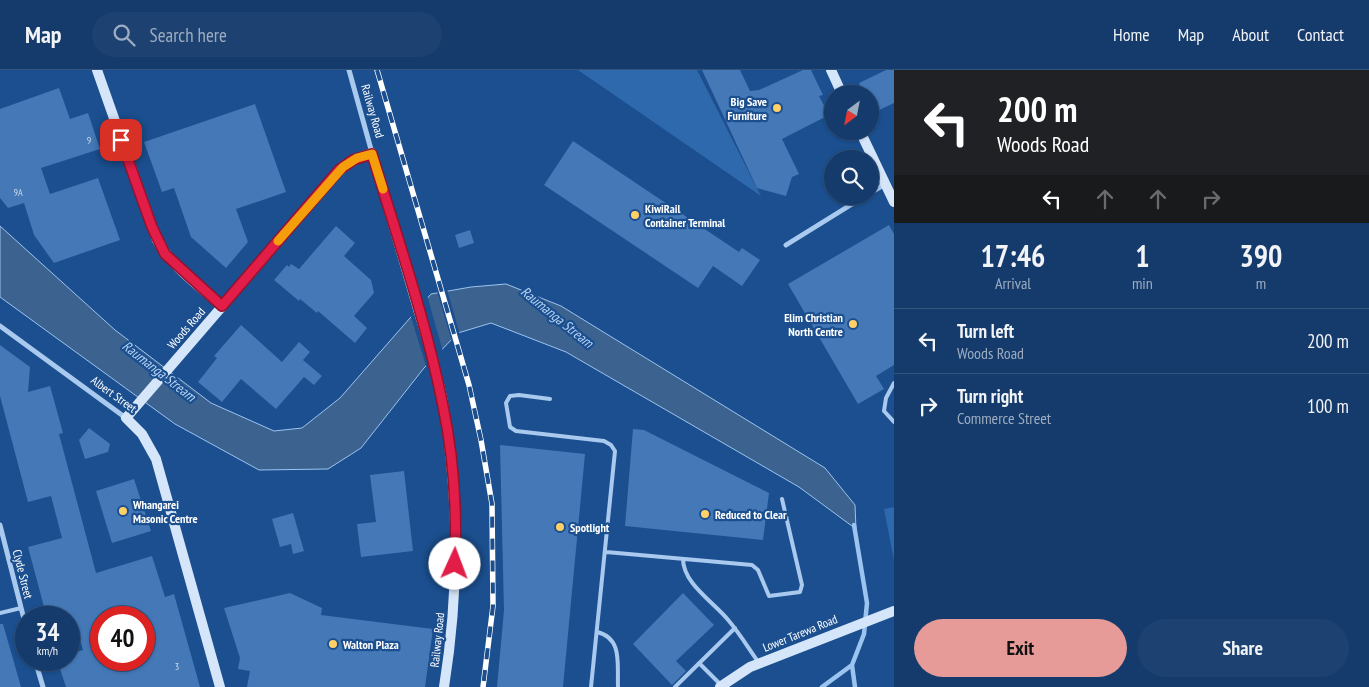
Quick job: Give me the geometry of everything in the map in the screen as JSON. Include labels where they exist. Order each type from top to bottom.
[{"type":"street","points":[[97,70],[157,240],[165,254],[174,264],[222,306]]},
{"type":"street","name":"Railway Road","points":[[349,70],[434,365],[444,408],[455,510],[452,621],[444,687]]},
{"type":"street","points":[[831,70],[838,85]]},
{"type":"street","points":[[864,140],[894,202]]},
{"type":"street","name":"Woods Road","points":[[126,418],[339,170],[353,160],[372,154]]},
{"type":"street","points":[[879,188],[885,184]]},
{"type":"street","points":[[786,245],[850,205]]},
{"type":"street","name":"Albert Street","points":[[0,326],[126,418],[149,444],[163,480],[220,687]]},
{"type":"street","name":"Clyde Street","points":[[0,525],[20,606]]},
{"type":"street","name":"Lower Tarewa Road","points":[[721,686],[759,664],[843,629],[891,612]]},
{"type":"street","points":[[38,671],[43,687]]},
{"type":"lane","points":[[894,383],[886,398],[884,411],[894,422]]},
{"type":"lane","points":[[550,399],[519,395],[510,396],[506,403],[510,427],[516,431],[604,441],[614,448],[615,462],[591,687]]},
{"type":"lane","points":[[606,552],[752,565],[758,570],[766,594],[772,598],[800,592],[802,585],[782,499]]},
{"type":"lane","points":[[683,559],[684,569],[690,578],[735,628],[759,664]]},
{"type":"lane","points":[[0,613],[15,609]]},
{"type":"lane","points":[[675,687],[735,628]]},
{"type":"lane","points":[[597,632],[608,635],[615,645],[618,687]]},
{"type":"lane","points":[[700,662],[721,686]]},
{"type":"shaded area","points":[[578,70],[697,70],[761,196]]},
{"type":"shaded area","points":[[894,507],[894,560],[884,509]]},
{"type":"water","points":[[0,226],[115,330],[211,403],[274,431],[302,428],[340,398],[431,294],[471,287],[506,284],[561,306],[825,468],[855,505],[856,529],[799,487],[566,352],[491,323],[458,333],[424,368],[361,448],[328,469],[259,470],[175,424],[0,297]]},
{"type":"pier","points":[[447,289],[460,335],[452,342],[437,291]]},
{"type":"pier","points":[[427,295],[443,352],[427,369],[410,314]]},
{"type":"building","points":[[702,70],[740,70],[750,91],[759,90],[803,70],[811,70],[823,95],[819,96],[824,106],[824,118],[782,139],[799,174],[792,177],[786,196],[757,188]]},
{"type":"building","points":[[886,70],[894,70],[894,103],[879,110],[879,85],[860,85],[859,83]]},
{"type":"building","points":[[59,88],[70,119],[88,113],[100,149],[41,168],[50,194],[98,178],[120,240],[54,263],[34,235],[24,203],[8,208],[0,198],[0,109]]},
{"type":"building","points":[[255,104],[286,192],[236,209],[248,242],[226,268],[191,237],[174,188],[162,192],[144,142]]},
{"type":"building","name":"KiwiRail Container Terminal","points":[[573,141],[739,252],[742,248],[760,260],[742,286],[713,266],[698,288],[544,185]]},
{"type":"building","name":"Elim Christian North Centre","points":[[889,225],[894,234],[894,365],[876,376],[884,389],[858,404],[788,284]]},
{"type":"building","points":[[336,226],[355,243],[344,256],[371,280],[374,293],[354,316],[367,328],[355,343],[318,311],[317,313],[300,299],[299,301],[274,280],[287,265],[289,267],[291,264],[299,269]]},
{"type":"building","points":[[470,230],[474,243],[459,248],[455,235]]},
{"type":"building","points":[[241,325],[282,362],[299,342],[310,352],[303,360],[322,376],[314,385],[304,377],[276,409],[241,379],[222,402],[198,382],[217,358],[214,356]]},
{"type":"building","points":[[0,345],[30,367],[28,392],[50,386],[63,433],[59,434],[96,573],[152,556],[165,597],[174,594],[200,687],[66,687],[61,671],[80,671],[80,651],[83,650],[80,640],[80,606],[44,606],[28,547],[62,538],[51,496],[28,502],[0,396]]},
{"type":"building","points":[[89,428],[110,444],[108,452],[85,459],[79,440]]},
{"type":"building","points":[[633,429],[644,430],[769,493],[763,540],[625,526]]},
{"type":"building","points":[[500,445],[585,454],[563,687],[497,687],[504,610]]},
{"type":"building","points":[[404,471],[413,551],[361,557],[357,524],[376,522],[370,475]]},
{"type":"building","name":"Whangarei Masonic Centre","points":[[134,479],[151,531],[112,543],[96,491]]},
{"type":"building","points":[[293,513],[304,551],[293,554],[291,544],[280,547],[272,519]]},
{"type":"building","name":"Walton Plaza","points":[[290,593],[322,608],[321,615],[433,629],[425,687],[247,687],[250,671],[238,669],[240,658],[224,608]]},
{"type":"building","points":[[683,593],[714,625],[676,661],[686,671],[672,685],[633,644]]},
{"type":"building","points":[[0,624],[3,624],[21,687],[0,687]]},
{"type":"waterway","name":"Raumanga Stream","points":[[854,525],[867,603],[864,634],[852,665],[855,687]]},
{"type":"waterway","points":[[822,687],[852,665]]},
{"type":"railway","points":[[377,70],[469,385],[492,504],[493,606],[483,687]]},
{"type":"slow traffic","points":[[278,241],[339,170],[353,160],[372,154],[383,189]]},
{"type":"place","name":"Big Save Furniture","points":[[777,108]]},
{"type":"place","name":"KiwiRail Container Terminal","points":[[635,215]]},
{"type":"place","name":"Elim Christian North Centre","points":[[853,324]]},
{"type":"place","name":"Whangarei Masonic Centre","points":[[123,511]]},
{"type":"place","name":"Reduced to Clear","points":[[705,514]]},
{"type":"place","name":"Spotlight","points":[[560,527]]},
{"type":"place","name":"Walton Plaza","points":[[333,644]]},
{"type":"route","points":[[121,140],[157,240],[165,254],[222,306],[339,170],[353,160],[372,154],[434,365],[444,408],[455,493],[455,564]]}]
